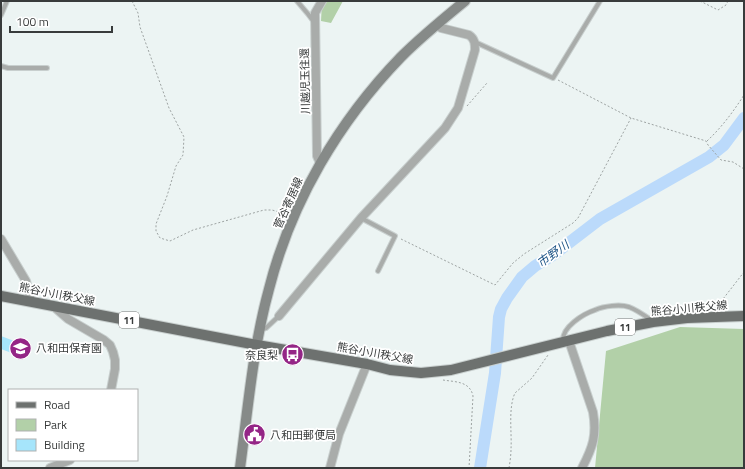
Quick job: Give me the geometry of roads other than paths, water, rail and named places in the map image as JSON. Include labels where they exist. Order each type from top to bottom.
[{"type":"main road","name":"菅谷寄居線","points":[[240,468],[259,330],[274,268],[294,216],[320,163],[349,120],[383,77],[413,45],[465,1]]},
{"type":"main road","name":"熊谷小川秩父線","points":[[1,296],[367,364],[390,370],[421,373],[436,372],[483,363],[562,342],[652,322],[744,316]]},
{"type":"street","name":"川越児玉往還","points":[[320,163],[317,156],[315,14],[322,1]]},
{"type":"street","points":[[278,316],[361,218],[445,128],[458,108],[475,50],[475,42],[469,35],[441,28],[437,25]]},
{"type":"street","points":[[1,239],[26,282],[31,301]]},
{"type":"street","points":[[52,305],[68,319],[110,345],[115,360],[111,389]]},
{"type":"street","points":[[562,342],[593,412],[595,423],[591,452],[582,468]]},
{"type":"street","points":[[330,468],[339,434],[367,364]]},
{"type":"street","points":[[50,468],[68,461]]},
{"type":"lane","points":[[1,15],[7,1]]},
{"type":"lane","points":[[297,1],[315,24]]},
{"type":"lane","points":[[475,42],[478,42],[554,78],[600,1]]},
{"type":"lane","points":[[1,66],[8,68],[47,68]]},
{"type":"lane","points":[[361,218],[395,236],[378,271]]},
{"type":"lane","points":[[562,342],[563,335],[577,320],[596,309],[612,306],[628,307],[641,313],[652,322]]},
{"type":"lane","points":[[259,330],[266,328],[278,316]]},
{"type":"waterway","name":"市野川","points":[[480,468],[495,373],[499,317],[501,309],[507,298],[522,277],[600,219],[709,157],[724,145],[744,118]]},
{"type":"place","name":"八和田保育園","points":[[20,348]]},
{"type":"place","name":"奈良梨","points":[[293,355]]},
{"type":"place","name":"八和田郵便局","points":[[255,435]]}]
